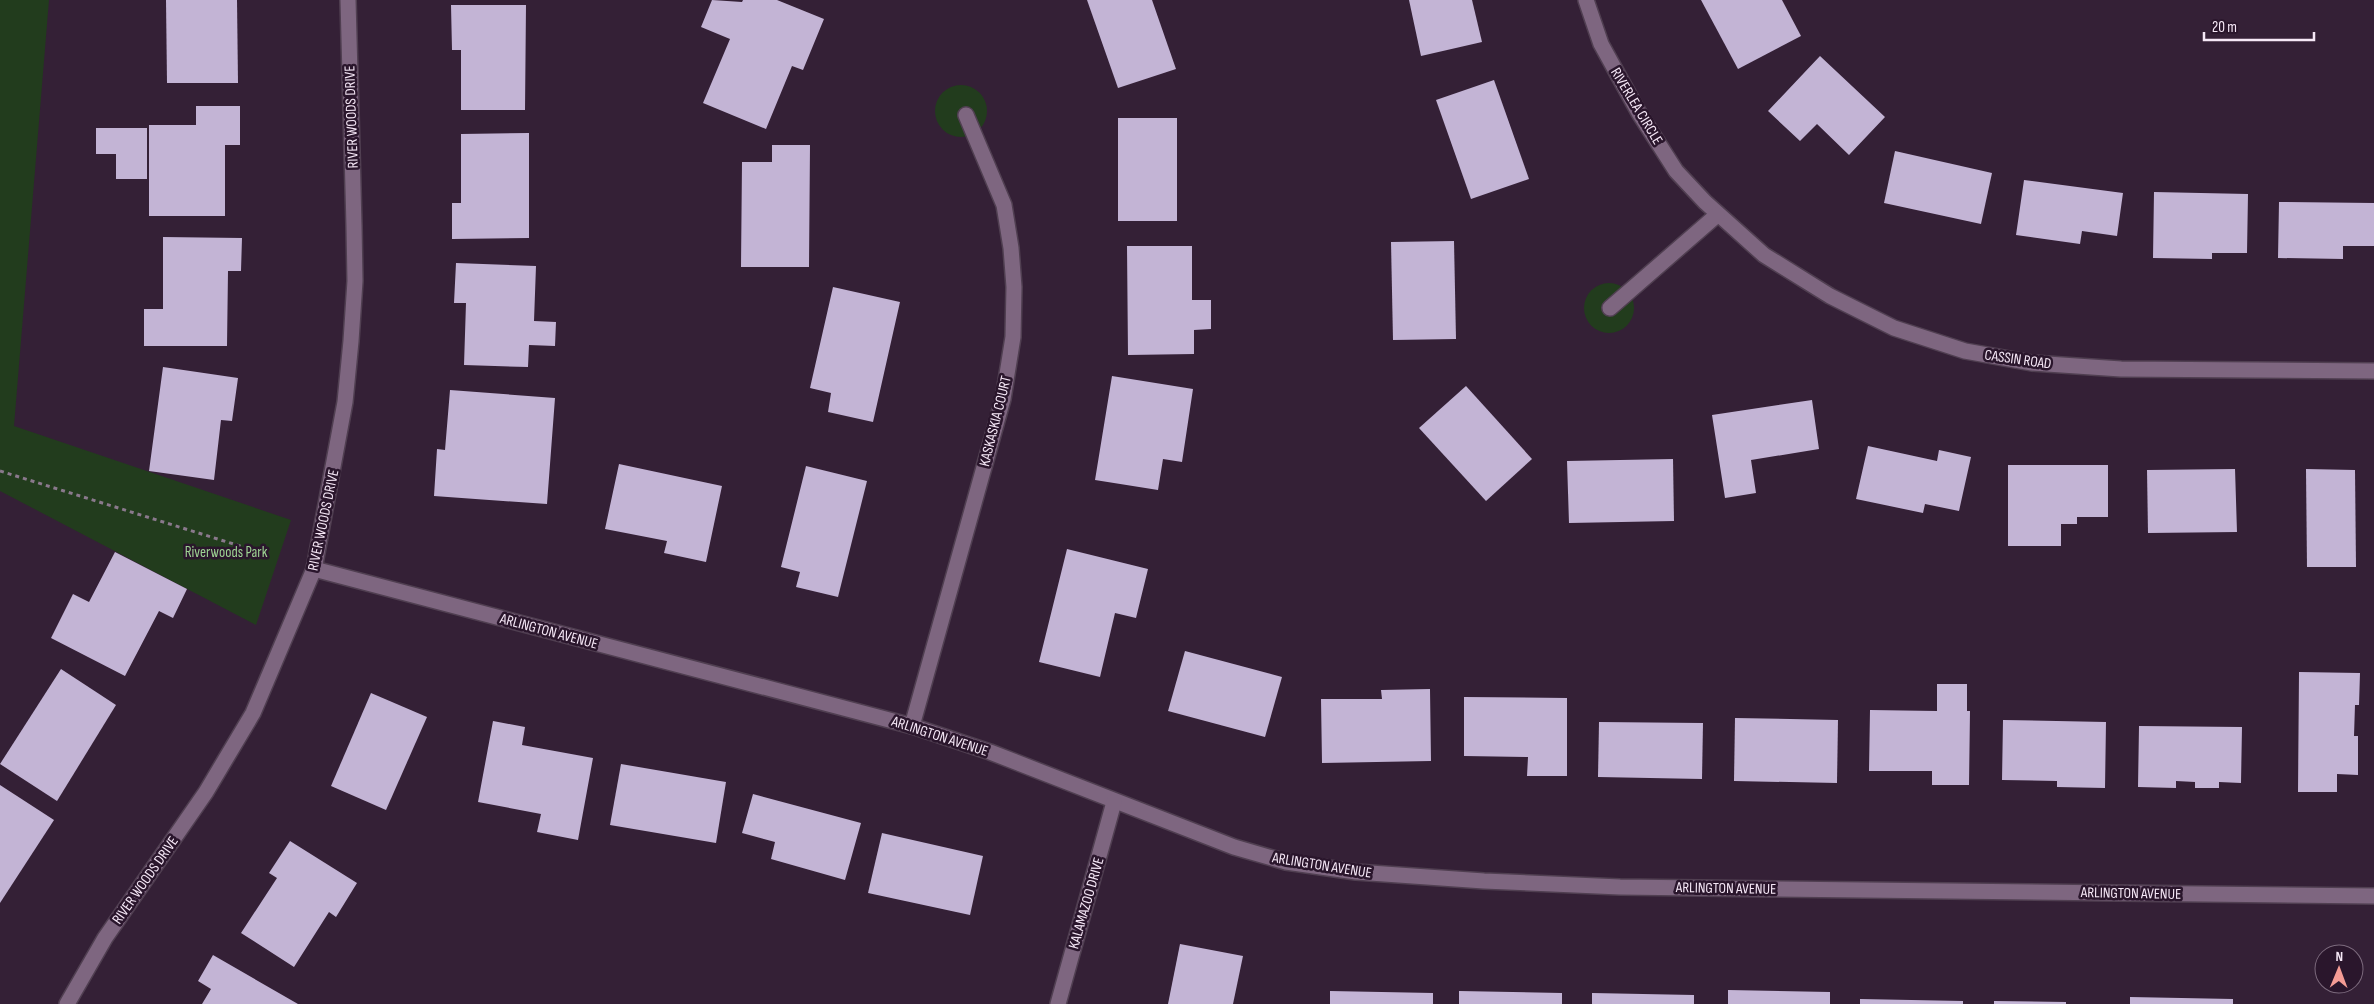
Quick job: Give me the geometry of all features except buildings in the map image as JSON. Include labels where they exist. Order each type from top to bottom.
[{"type":"street","name":"RIVER WOODS DRIVE","points":[[67,1004],[105,938],[206,792],[253,713],[314,570],[345,402],[355,281],[348,0]]},
{"type":"street","name":"RIVERLEA CIRCLE","points":[[1586,0],[1601,44],[1639,113],[1676,171],[1705,202]]},
{"type":"street","name":"KASKASKIA COURT","points":[[912,726],[1003,399],[1013,337],[1014,288],[1012,248],[1004,205],[966,115]]},
{"type":"street","name":"CASSIN ROAD","points":[[1705,202],[1717,216],[1764,255],[1830,296],[1894,328],[1965,351],[2032,363],[2121,369],[2374,371]]},
{"type":"street","points":[[1610,308],[1717,216]]},
{"type":"street","name":"ARLINGTON AVENUE","points":[[314,570],[912,726],[990,752],[1114,802],[1234,847],[1286,862],[1356,872],[1484,881],[1620,887],[2374,896]]},
{"type":"street","name":"KALAMAZOO DRIVE","points":[[1058,1004],[1114,802]]},
{"type":"path","points":[[0,471],[256,551]]},
{"type":"green space","name":"Riverwoods Park","points":[[0,0],[49,0],[14,426],[291,520],[256,625],[0,491]]},
{"type":"green space","points":[[961,85],[971,87],[979,93],[985,101],[987,111],[985,121],[979,129],[971,135],[961,137],[951,135],[943,129],[937,121],[935,111],[937,101],[943,93],[951,87]]},
{"type":"green space","points":[[1604,283],[1614,283],[1627,290],[1634,303],[1634,313],[1627,326],[1614,333],[1604,333],[1595,329],[1588,322],[1584,313],[1584,303],[1588,294],[1595,287]]}]
